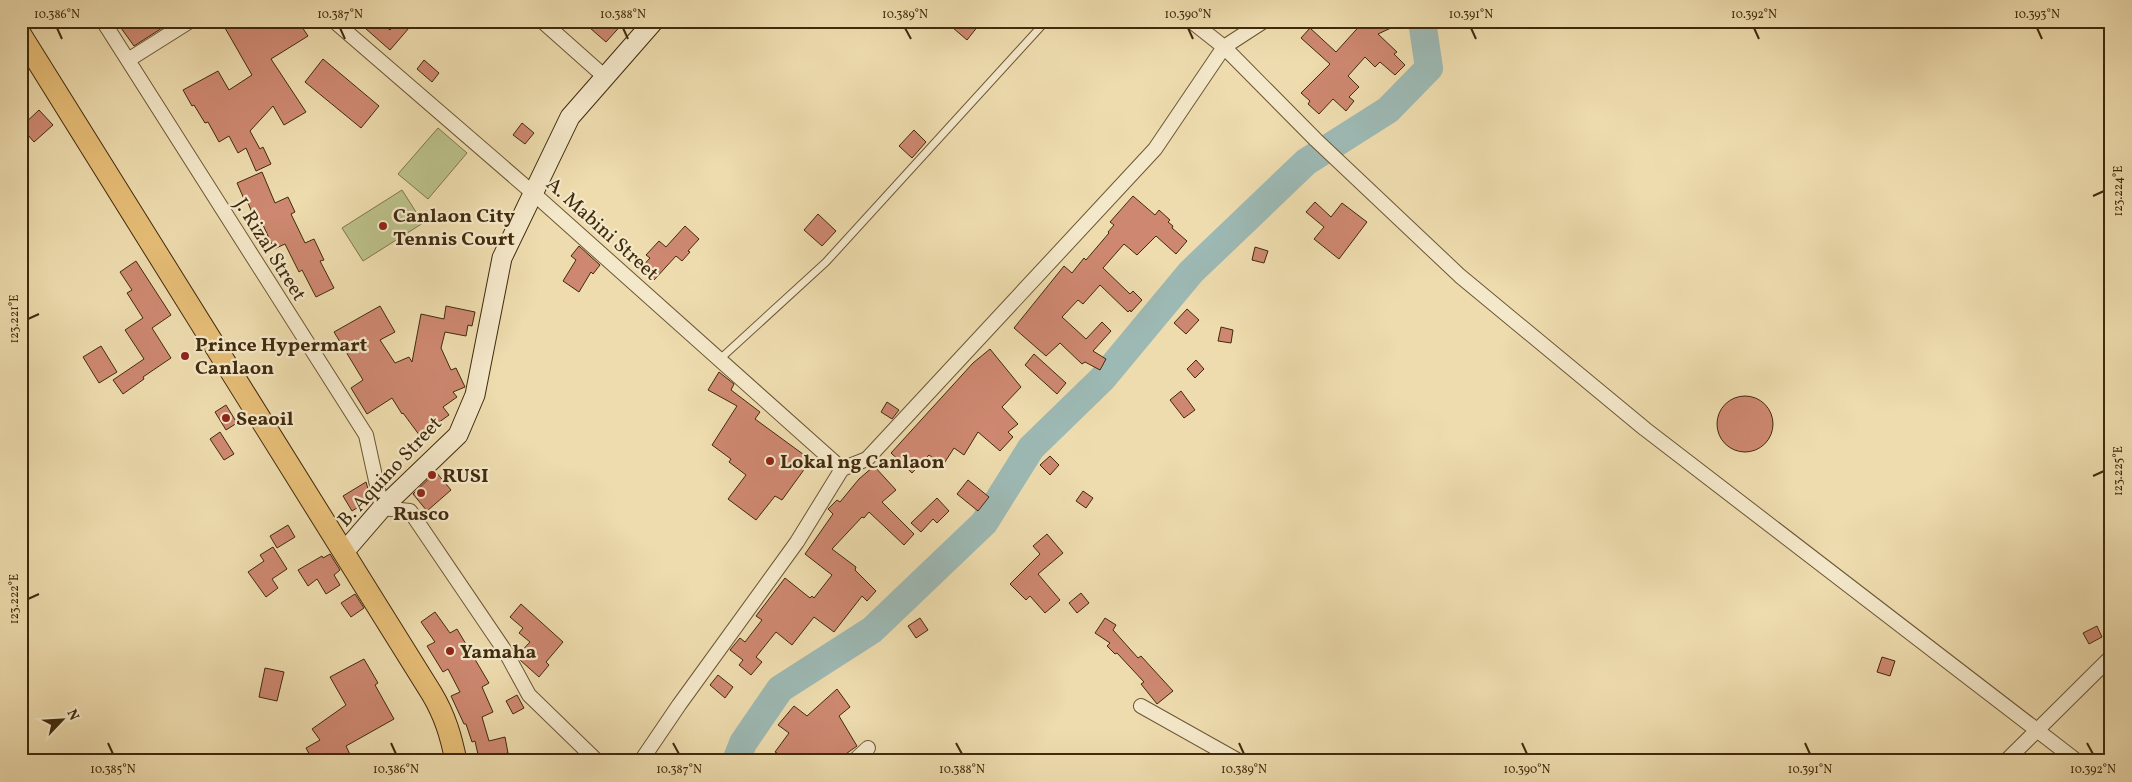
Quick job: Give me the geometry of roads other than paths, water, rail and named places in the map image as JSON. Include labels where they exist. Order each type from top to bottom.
[{"type":"main road","points":[[21,35],[443,713],[450,733],[456,761]]},
{"type":"street","name":"J. Rizal Street","points":[[103,21],[366,436],[382,508]]},
{"type":"street","points":[[128,60],[190,21]]},
{"type":"street","name":"A. Mabini Street","points":[[334,21],[534,192],[842,469]]},
{"type":"street","points":[[542,21],[604,77]]},
{"type":"street","name":"B. Aquino Street","points":[[344,552],[382,508],[458,435],[475,395],[502,258],[570,117],[654,21]]},
{"type":"street","points":[[1191,21],[1224,47],[1335,159],[1460,276],[1645,429],[2077,761]]},
{"type":"street","points":[[641,761],[679,705],[797,542],[842,469],[867,459],[1155,149],[1224,47],[1264,21]]},
{"type":"street","points":[[382,508],[410,511],[505,652],[529,695],[597,761]]},
{"type":"street","points":[[2006,761],[2111,656]]},
{"type":"street","points":[[1141,706],[1239,761]]},
{"type":"street","points":[[854,761],[868,748]]},
{"type":"lane","points":[[720,359],[826,262],[1046,21]]},
{"type":"waterway","points":[[736,761],[743,743],[780,689],[872,630],[984,523],[1031,448],[1102,379],[1191,272],[1306,162],[1388,110],[1429,68],[1422,21]]},
{"type":"place","name":"Canlaon City Tennis Court","points":[[383,226]]},
{"type":"place","name":"Prince Hypermart Canlaon","points":[[185,356]]},
{"type":"place","name":"Seaoil","points":[[226,418]]},
{"type":"place","name":"Lokal ng Canlaon","points":[[770,461]]},
{"type":"place","name":"RUSI","points":[[432,475]]},
{"type":"place","name":"Rusco","points":[[421,493]]},
{"type":"place","name":"Yamaha","points":[[450,651]]}]
